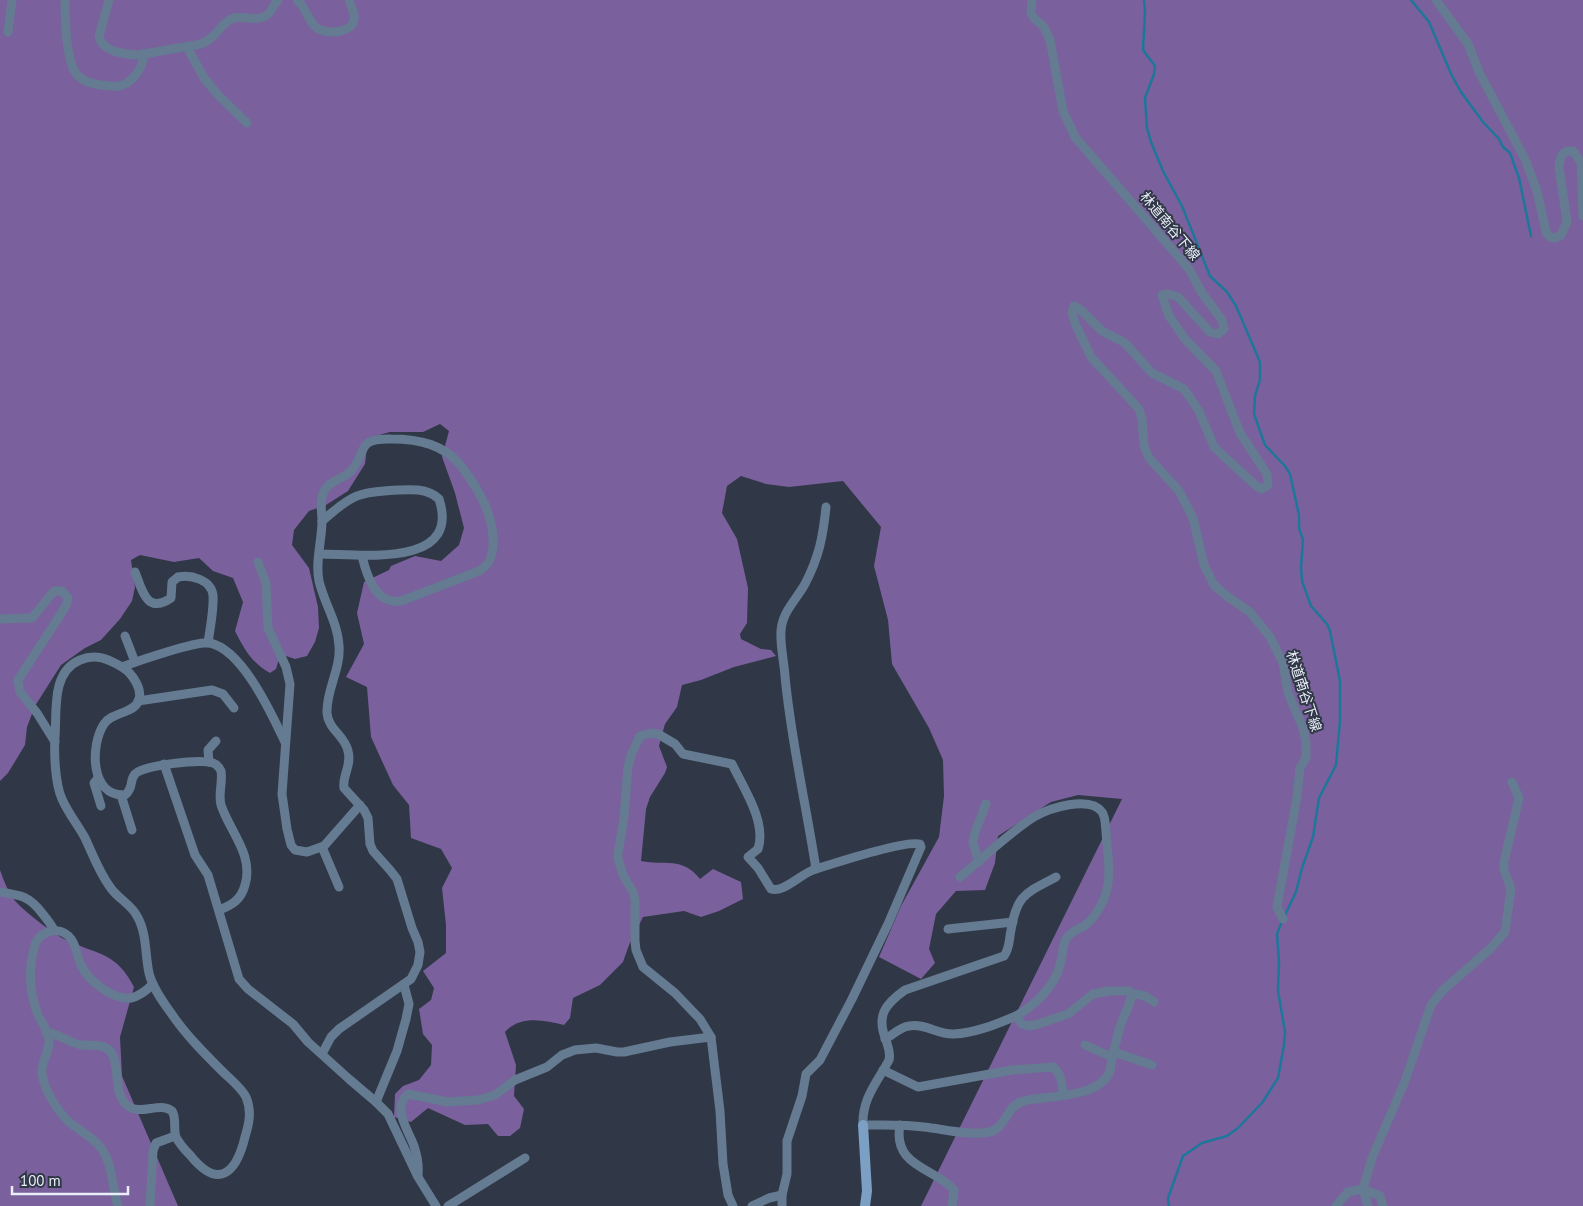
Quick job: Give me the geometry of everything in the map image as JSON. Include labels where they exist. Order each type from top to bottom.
[{"type":"street","points":[[8,32],[12,0]]},
{"type":"street","points":[[65,0],[64,21],[70,58],[74,71],[80,79],[92,84],[119,86],[128,82],[143,64],[144,54]]},
{"type":"street","points":[[109,0],[99,36],[100,42],[104,47],[128,54],[144,54],[210,41],[230,19],[265,16],[278,0]]},
{"type":"street","points":[[298,0],[305,6],[316,28],[334,32],[346,29],[353,23],[355,16],[349,0]]},
{"type":"street","name":"林道南谷下線","points":[[1032,0],[1031,13],[1044,27],[1050,40],[1063,111],[1075,137],[1189,269],[1202,294],[1222,320],[1224,329],[1218,334],[1210,332],[1178,297],[1168,294],[1162,295],[1169,316],[1174,324],[1185,339],[1216,371],[1240,433],[1267,474],[1268,485],[1262,489],[1255,485],[1214,447],[1199,411],[1184,389],[1152,372],[1125,343],[1102,331],[1081,310],[1074,306],[1072,312],[1075,323],[1091,357],[1139,409],[1144,446],[1149,458],[1179,491],[1186,504],[1192,518],[1204,565],[1214,585],[1250,612],[1270,637],[1283,663],[1288,693],[1306,742],[1306,758],[1300,768],[1297,797],[1277,908],[1283,919]]},
{"type":"street","points":[[1436,0],[1468,44],[1480,74],[1524,159],[1537,191],[1546,232],[1550,238],[1561,236],[1567,222],[1559,167],[1562,153],[1568,151],[1574,151],[1581,162],[1583,216]]},
{"type":"street","points":[[187,47],[204,78],[219,96],[247,123]]},
{"type":"street","points":[[322,1054],[331,1037],[338,1029],[404,985],[415,974],[418,965],[418,942],[397,879],[373,851],[370,844],[368,818],[360,804],[344,788],[345,776],[349,766],[349,752],[343,738],[336,732],[327,714],[340,644],[319,580],[322,495],[325,489],[352,471],[362,450],[370,442],[382,439],[422,441],[436,446],[453,457],[474,485],[490,517],[493,528],[493,545],[491,558],[487,565],[479,571],[401,601],[390,602],[380,596],[374,588],[364,567],[362,556]]},
{"type":"street","points":[[320,554],[362,556],[410,551],[427,545],[438,536],[442,523],[442,513],[439,499],[431,493],[419,490],[364,494],[343,504],[322,521]]},
{"type":"street","points":[[816,868],[792,736],[781,632],[785,614],[805,584],[819,554],[824,536],[826,507]]},
{"type":"street","points":[[258,562],[266,583],[268,628],[286,666],[290,684],[289,721],[285,742],[282,794],[291,845],[300,852],[315,851],[322,847],[331,841],[360,804]]},
{"type":"street","points":[[135,572],[147,601],[152,603],[165,602],[171,598],[172,582],[178,577],[191,576],[207,584],[213,595],[208,643]]},
{"type":"street","points":[[0,619],[32,618],[54,591],[62,591],[68,598],[66,606],[18,680],[20,692],[37,712],[55,742]]},
{"type":"street","points":[[125,636],[135,662]]},
{"type":"street","points":[[122,667],[195,644],[208,643],[222,649],[242,667],[263,698],[285,742]]},
{"type":"street","points":[[46,1032],[56,1034],[70,1042],[102,1046],[109,1050],[113,1057],[118,1086],[125,1102],[129,1106],[138,1109],[169,1108],[174,1114],[175,1136],[204,1171],[211,1175],[221,1174],[235,1165],[240,1156],[249,1122],[250,1112],[245,1095],[186,1032],[171,1013],[153,984],[141,924],[137,914],[130,905],[113,892],[100,872],[84,837],[62,800],[58,782],[55,742],[56,700],[59,685],[67,668],[82,659],[96,656],[104,657],[122,667],[134,678],[139,696],[138,701]]},
{"type":"street","points":[[218,910],[231,905],[241,895],[246,881],[247,862],[220,800],[221,771],[214,763],[209,762],[164,764],[136,773],[133,776],[131,789],[121,796],[108,791],[98,778],[96,761],[100,732],[108,720],[130,709],[138,701],[212,690],[223,694],[234,708]]},
{"type":"street","points":[[733,1206],[728,1196],[722,1164],[720,1111],[711,1036],[700,1019],[676,993],[644,966],[636,950],[635,900],[633,892],[619,865],[618,854],[624,817],[628,767],[638,738],[645,734],[658,734],[675,744],[683,754],[732,764],[753,805],[760,836],[758,849],[748,857],[758,868],[771,889],[780,890],[785,888],[807,872],[816,868],[898,846],[916,843],[921,846],[888,924],[852,999],[820,1060],[806,1074],[802,1096],[787,1141],[787,1174],[782,1195],[782,1206]]},
{"type":"street","points":[[209,762],[208,750],[216,740]]},
{"type":"street","points":[[164,764],[195,855],[208,876],[234,966],[241,982],[292,1024],[308,1042],[388,1114],[418,1177],[436,1206]]},
{"type":"street","points":[[98,778],[94,784],[100,806]]},
{"type":"street","points":[[1368,1206],[1363,1189],[1372,1158],[1405,1081],[1431,1005],[1442,991],[1506,932],[1510,889],[1504,870],[1504,862],[1519,798],[1512,782]]},
{"type":"street","points":[[121,796],[132,830]]},
{"type":"street","points":[[885,1039],[908,1026],[923,1026],[944,1034],[960,1034],[994,1024],[1016,1016],[1048,989],[1057,977],[1063,944],[1068,936],[1091,920],[1104,898],[1109,879],[1105,819],[1102,811],[1084,803],[1048,810],[1035,816],[960,877]]},
{"type":"street","points":[[979,862],[973,842],[986,804]]},
{"type":"street","points":[[322,847],[340,887]]},
{"type":"street","points":[[865,1206],[867,1190],[863,1113],[865,1103],[890,1054],[881,1029],[884,1010],[892,999],[906,990],[1004,956],[1009,946],[1015,909],[1020,899],[1056,877]]},
{"type":"street","points":[[0,892],[30,899],[54,930]]},
{"type":"street","points":[[948,929],[1012,922]]},
{"type":"street","points":[[118,1206],[103,1151],[90,1137],[63,1115],[49,1094],[42,1073],[49,1040],[31,996],[30,980],[33,952],[38,939],[44,934],[54,930],[62,932],[71,939],[84,971],[109,992],[126,998],[134,997],[143,993],[153,984]]},
{"type":"street","points":[[376,1102],[398,1051],[406,1019],[409,1004],[404,985]]},
{"type":"street","points":[[1016,1016],[1022,1024],[1029,1026],[1068,1014],[1093,994],[1129,991],[1145,996],[1154,1002]]},
{"type":"street","points":[[863,1125],[900,1125],[988,1132],[999,1128],[1008,1112],[1019,1103],[1082,1093],[1101,1082],[1110,1070],[1121,1020],[1131,998],[1131,993]]},
{"type":"street","points":[[418,1177],[419,1168],[414,1146],[400,1113],[402,1100],[408,1094],[448,1102],[478,1100],[495,1095],[515,1080],[547,1067],[562,1055],[575,1050],[596,1048],[624,1052],[670,1042],[711,1036]]},
{"type":"street","points":[[1085,1045],[1113,1055],[1152,1065]]},
{"type":"street","points":[[883,1070],[918,1086],[1012,1070],[1053,1066],[1058,1070],[1061,1077],[1063,1095]]},
{"type":"street","points":[[900,1125],[898,1134],[901,1145],[906,1153],[922,1169],[949,1184],[954,1190],[952,1206]]},
{"type":"street","points":[[150,1206],[153,1151],[156,1143],[175,1136]]},
{"type":"street","points":[[448,1206],[525,1158]]},
{"type":"street","points":[[1336,1206],[1348,1192],[1363,1189],[1380,1196],[1384,1206]]},
{"type":"street","points":[[752,1206],[769,1198],[782,1195]]},
{"type":"shaded area","points":[[0,0],[1583,0],[1583,1206],[921,1206],[1122,799],[1078,795],[1051,802],[998,836],[995,863],[985,890],[956,891],[936,914],[929,949],[935,963],[921,979],[879,957],[901,906],[939,837],[944,796],[943,760],[929,728],[892,664],[888,620],[874,566],[881,527],[843,481],[789,487],[766,484],[741,476],[727,486],[722,513],[737,539],[748,588],[747,623],[740,634],[741,639],[761,649],[771,650],[776,656],[734,667],[682,685],[677,707],[665,724],[659,746],[667,767],[650,797],[646,809],[641,861],[673,863],[687,867],[700,879],[713,869],[741,882],[743,899],[719,911],[701,917],[684,911],[643,917],[623,962],[600,985],[573,998],[570,1018],[564,1025],[533,1020],[518,1023],[505,1032],[516,1065],[514,1096],[524,1109],[520,1128],[510,1136],[498,1136],[488,1124],[465,1125],[428,1108],[411,1122],[394,1117],[395,1094],[403,1086],[419,1080],[431,1065],[432,1045],[423,1034],[419,1009],[431,1000],[434,988],[423,971],[446,953],[446,925],[442,888],[452,868],[441,849],[411,838],[409,805],[393,785],[371,737],[367,687],[346,677],[364,644],[357,613],[364,582],[389,570],[391,566],[415,556],[441,561],[459,545],[464,528],[455,493],[442,457],[449,431],[440,424],[423,432],[390,432],[368,438],[365,464],[348,491],[326,505],[309,511],[294,530],[292,545],[309,568],[318,607],[319,628],[315,642],[307,656],[295,659],[286,656],[279,659],[276,669],[270,673],[258,665],[249,655],[235,631],[243,602],[233,578],[213,571],[199,558],[174,562],[140,555],[131,560],[135,587],[132,601],[120,619],[101,640],[85,648],[61,665],[35,706],[27,727],[25,745],[8,773],[0,781]]},
{"type":"shaded area","points":[[0,870],[9,892],[23,909],[64,939],[107,957],[121,968],[134,987],[120,1037],[122,1076],[178,1206],[0,1206]]},
{"type":"waterway","points":[[1144,0],[1143,50],[1155,66],[1145,98],[1147,128],[1151,142],[1163,171],[1182,206],[1210,276],[1227,292],[1236,306],[1260,362],[1260,380],[1255,396],[1254,414],[1265,445],[1290,474],[1299,515],[1299,528],[1303,540],[1302,581],[1311,606],[1327,624],[1330,631],[1340,681],[1340,721],[1336,765],[1319,798],[1313,837],[1296,892],[1284,917]]},
{"type":"waterway","points":[[1411,0],[1429,22],[1452,76],[1461,92],[1483,122],[1499,139],[1503,147],[1510,153],[1519,178],[1531,236]]},
{"type":"waterway","points":[[1169,1206],[1168,1198],[1183,1156],[1202,1143],[1227,1136],[1238,1128],[1262,1103],[1278,1078],[1285,1032],[1278,991],[1279,962],[1277,934],[1282,921]]}]
